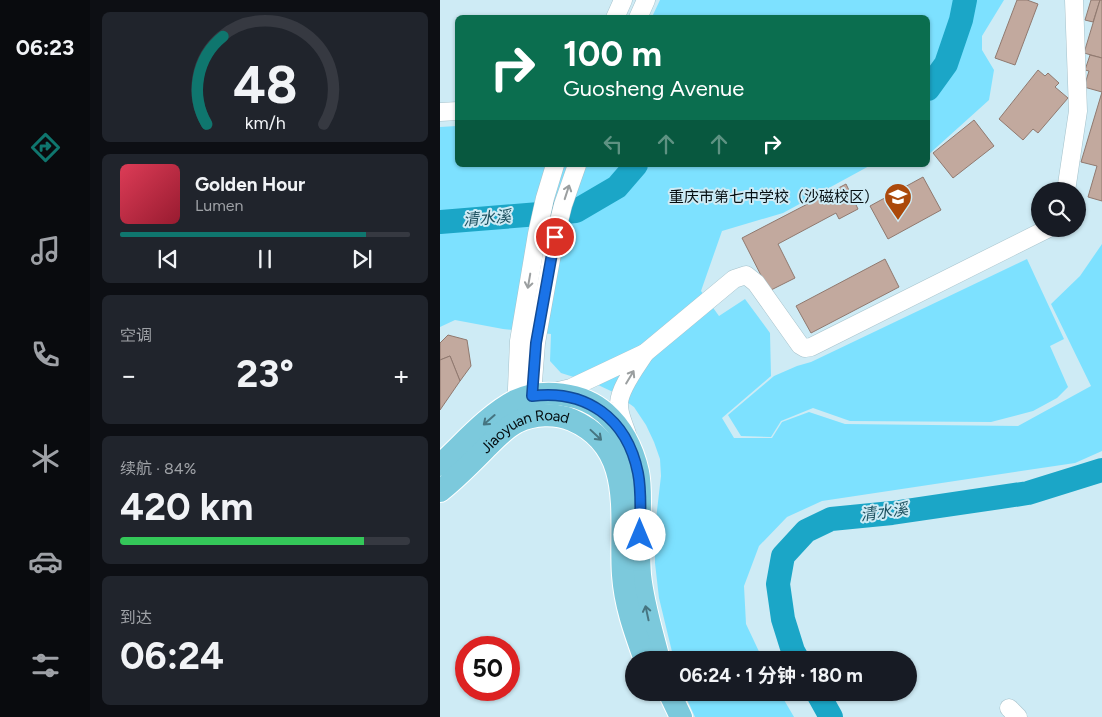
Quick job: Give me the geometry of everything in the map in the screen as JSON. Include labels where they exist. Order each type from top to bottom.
[{"type":"main road","name":"Jiaoyuan Road","points":[[440,465],[493,416],[565,395],[592,404],[604,412],[615,423],[625,438],[634,456],[639,474],[640,574],[647,616],[657,651]]},
{"type":"main road","name":"Jiaoyuan Road","points":[[440,491],[529,406]]},
{"type":"main road","name":"Jiaoyuan Road","points":[[529,406],[543,415],[556,416],[582,424],[602,440],[616,464],[622,494],[623,576],[630,617],[642,651]]},
{"type":"main road","points":[[660,701],[667,717]]},
{"type":"main road","points":[[673,701],[681,717]]},
{"type":"street","points":[[616,15],[623,0]]},
{"type":"street","points":[[639,15],[646,0]]},
{"type":"street","points":[[1067,182],[1078,111],[1074,0]]},
{"type":"street","points":[[440,112],[455,111]]},
{"type":"street","points":[[554,167],[537,234],[527,342],[529,406],[645,353],[740,276],[746,275],[756,283],[800,345],[805,348],[811,347],[1031,237]]},
{"type":"street","points":[[527,342],[563,205],[576,167]]},
{"type":"street","points":[[634,456],[620,414],[619,404],[621,393],[645,353]]},
{"type":"shaded area","points":[[660,0],[1004,0],[982,36],[982,50],[994,70],[989,100],[930,153],[930,15],[653,15]]},
{"type":"shaded area","points":[[455,126],[455,167],[867,167],[783,213],[722,231],[701,291],[719,316],[745,299],[770,333],[771,376],[722,418],[734,438],[772,438],[782,422],[809,412],[845,424],[1018,426],[1091,386],[1051,304],[1080,276],[1102,244],[1102,451],[1075,463],[822,501],[787,517],[759,546],[744,586],[746,624],[759,651],[672,651],[659,598],[655,563],[655,528],[661,476],[660,459],[646,425],[634,407],[613,392],[596,384],[561,373],[550,361],[551,334],[503,329],[455,320],[440,327],[440,127]]},
{"type":"shaded area","points":[[1027,259],[1064,339],[1050,346],[1068,387],[1057,398],[1033,411],[991,422],[850,421],[813,408],[781,421],[771,437],[741,436],[728,415],[774,376],[811,362]]},
{"type":"shaded area","points":[[688,701],[785,701],[794,717],[695,717]]},
{"type":"building","points":[[1017,0],[1027,0],[1038,4],[1015,65],[995,58]]},
{"type":"building","points":[[1091,0],[1100,0],[1093,22],[1085,20]]},
{"type":"building","points":[[1100,0],[1102,0],[1102,58],[1084,53]]},
{"type":"building","points":[[1090,55],[1102,58],[1102,92],[1084,87],[1089,71],[1085,70]]},
{"type":"building","points":[[1038,70],[1045,76],[1048,73],[1059,83],[1055,87],[1068,98],[1038,133],[1033,129],[1023,140],[999,119]]},
{"type":"building","points":[[1102,92],[1102,201],[1088,197],[1097,166],[1081,162]]},
{"type":"building","points":[[974,120],[994,146],[953,178],[933,153]]},
{"type":"building","points":[[923,177],[941,210],[888,239],[870,206]]},
{"type":"building","points":[[846,184],[858,209],[839,219],[836,213],[778,244],[795,278],[769,291],[742,238]]},
{"type":"building","points":[[885,259],[899,287],[811,333],[796,306]]},
{"type":"building","points":[[448,335],[467,340],[471,366],[460,381],[450,356],[440,360],[440,343]]},
{"type":"building","points":[[450,356],[460,381],[440,410],[440,360]]},
{"type":"waterway","name":"清水溪","points":[[930,86],[946,64],[961,20],[965,0]]},
{"type":"waterway","name":"清水溪","points":[[440,222],[576,211],[617,187],[634,167]]},
{"type":"waterway","name":"清水溪","points":[[793,651],[783,619],[778,584],[783,556],[806,531],[831,519],[892,513],[1028,493],[1102,470]]},
{"type":"waterway","name":"清水溪","points":[[822,701],[831,717]]},
{"type":"place","name":"重庆市第七中学校（沙磁校区）","points":[[898,221]]},
{"type":"route","points":[[555,237],[536,343],[532,396],[550,394],[565,395],[578,399],[592,404],[615,423],[634,456],[639,474],[640,535]]}]
